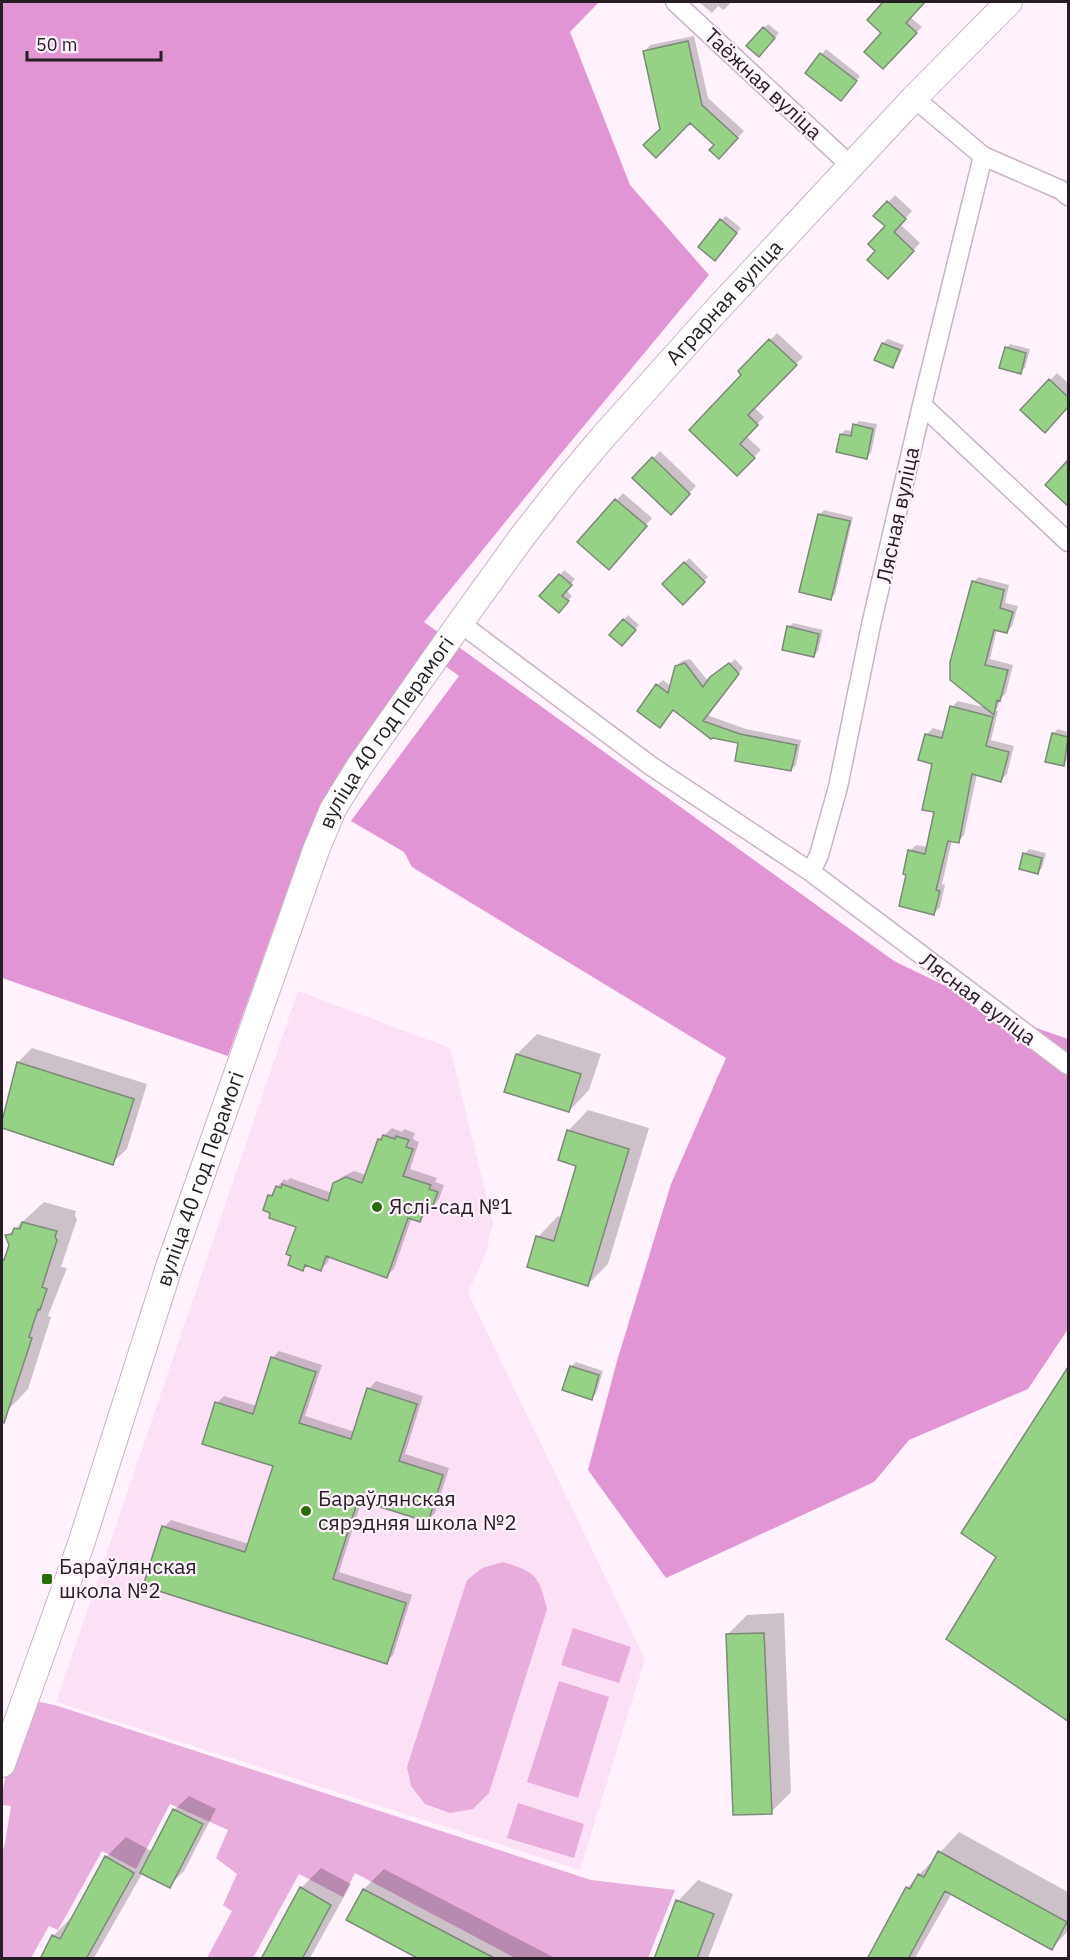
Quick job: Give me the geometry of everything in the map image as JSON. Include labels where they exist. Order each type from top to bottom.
[{"type":"street","name":"Таёжная вуліца","points":[[675,2],[851,166]]},
{"type":"street","name":"Аграрная вуліца","points":[[460,623],[522,537],[603,437],[713,314],[914,98],[1009,2]]},
{"type":"street","points":[[914,98],[983,156],[1060,190],[1068,196]]},
{"type":"street","name":"Лясная вуліца","points":[[811,872],[819,855],[838,787],[922,405],[983,156]]},
{"type":"street","points":[[922,405],[1068,542]]},
{"type":"street","name":"Лясная вуліца","points":[[460,623],[651,766],[811,872],[1064,1063]]},
{"type":"street","name":"вуліца 40 год Перамогі","points":[[2,1764],[81,1544],[170,1264],[316,850],[333,809],[359,767],[460,623]]},
{"type":"shaded area","points":[[2,2],[599,2],[570,32],[630,185],[709,275],[424,622],[894,961],[1019,1022],[1068,1039],[1068,1329],[1028,1389],[909,1440],[874,1482],[666,1578],[588,1470],[617,1361],[671,1184],[726,1058],[412,867],[404,852],[351,821],[459,676],[429,654],[329,795],[287,891],[228,1056],[2,978]]},
{"type":"shaded area","points":[[298,991],[450,1048],[493,1223],[486,1252],[468,1293],[645,1659],[580,1870],[56,1702]]},
{"type":"shaded area","points":[[503,1562],[523,1569],[534,1577],[541,1589],[547,1609],[489,1793],[473,1809],[450,1813],[425,1804],[411,1786],[407,1767],[467,1580],[482,1568]]},
{"type":"shaded area","points":[[573,1628],[631,1647],[619,1683],[561,1665]]},
{"type":"shaded area","points":[[559,1681],[609,1697],[578,1798],[527,1782]]},
{"type":"shaded area","points":[[36,1701],[58,1706],[591,1880],[675,1890],[648,1958],[515,1958],[355,1873],[343,1897],[299,1874],[253,1958],[207,1958],[232,1911],[223,1905],[237,1874],[216,1858],[228,1830],[170,1804],[136,1869],[102,1851],[58,1930],[49,1926],[31,1958],[2,1958],[2,1853],[11,1806],[2,1805],[3,1792],[9,1765]]},
{"type":"shaded area","points":[[518,1803],[584,1824],[574,1858],[507,1838]]},
{"type":"building","points":[[883,2],[925,2],[906,23],[917,33],[883,69],[864,52],[881,33],[867,20]]},
{"type":"building","points":[[763,27],[775,38],[759,57],[746,46]]},
{"type":"building","points":[[688,41],[702,105],[738,138],[719,159],[709,150],[714,145],[690,123],[656,158],[643,145],[660,129],[643,51]]},
{"type":"building","points":[[820,53],[857,81],[841,101],[805,73]]},
{"type":"building","points":[[887,201],[906,219],[894,232],[914,251],[888,279],[867,260],[875,251],[868,244],[885,226],[873,216]]},
{"type":"building","points":[[720,219],[737,233],[715,261],[698,247]]},
{"type":"building","points":[[769,339],[797,365],[748,415],[758,425],[740,444],[755,458],[737,476],[689,430],[741,375],[738,371]]},
{"type":"building","points":[[882,343],[900,350],[893,368],[874,360]]},
{"type":"building","points":[[1005,347],[1026,353],[1021,374],[999,368]]},
{"type":"building","points":[[1049,379],[1068,397],[1068,407],[1045,433],[1020,410]]},
{"type":"building","points":[[853,424],[873,429],[867,459],[836,452],[840,434],[851,436]]},
{"type":"building","points":[[652,457],[690,494],[671,515],[632,478]]},
{"type":"building","points":[[1068,460],[1068,506],[1045,485]]},
{"type":"building","points":[[615,499],[647,526],[609,570],[577,542]]},
{"type":"building","points":[[818,514],[850,521],[831,600],[799,592]]},
{"type":"building","points":[[684,562],[705,582],[683,605],[662,584]]},
{"type":"building","points":[[559,574],[572,585],[562,596],[569,601],[559,613],[539,596]]},
{"type":"building","points":[[972,581],[1004,590],[1000,608],[1013,612],[1007,633],[994,630],[985,665],[1008,670],[994,715],[950,680],[950,662]]},
{"type":"building","points":[[623,619],[636,630],[622,646],[609,635]]},
{"type":"building","points":[[787,626],[819,634],[814,657],[782,650]]},
{"type":"building","points":[[685,663],[703,687],[710,677],[729,663],[739,674],[703,721],[740,734],[797,745],[791,771],[735,761],[738,743],[711,739],[673,710],[660,728],[637,711],[656,684],[668,693],[675,666]]},
{"type":"building","points":[[950,706],[993,717],[986,746],[1009,752],[1001,782],[972,774],[959,843],[948,841],[936,890],[940,891],[934,915],[899,906],[906,875],[903,874],[908,850],[925,854],[934,812],[922,810],[932,764],[918,760],[925,734],[942,738]]},
{"type":"building","points":[[1052,733],[1068,737],[1064,766],[1045,762]]},
{"type":"building","points":[[1023,853],[1042,858],[1038,874],[1019,869]]},
{"type":"building","points":[[516,1054],[581,1074],[569,1112],[504,1092]]},
{"type":"building","points":[[17,1062],[134,1099],[113,1165],[2,1128]]},
{"type":"building","points":[[567,1130],[629,1149],[588,1286],[527,1267],[536,1236],[554,1241],[576,1166],[558,1160]]},
{"type":"building","name":"Яслі-сад №1","points":[[383,1135],[409,1140],[406,1147],[413,1149],[403,1176],[431,1185],[429,1189],[438,1192],[432,1208],[426,1206],[420,1222],[408,1218],[387,1278],[326,1256],[321,1271],[305,1265],[303,1271],[288,1265],[291,1256],[286,1254],[296,1227],[269,1218],[270,1213],[263,1210],[268,1195],[272,1196],[276,1186],[281,1188],[282,1184],[328,1201],[333,1183],[346,1177],[362,1183],[378,1139],[381,1140]]},
{"type":"building","points":[[22,1222],[57,1231],[55,1237],[57,1240],[42,1287],[47,1289],[29,1337],[32,1338],[4,1423],[2,1422],[2,1261],[9,1245],[5,1235],[12,1234],[14,1228],[20,1229]]},
{"type":"building","name":"Бараўлянская сярэдняя школа №2","points":[[271,1357],[316,1372],[299,1423],[351,1439],[367,1388],[417,1404],[399,1461],[443,1475],[428,1522],[358,1500],[333,1579],[406,1603],[387,1664],[143,1586],[162,1526],[245,1552],[273,1466],[202,1444],[215,1402],[253,1414]]},
{"type":"building","points":[[570,1366],[599,1375],[592,1400],[562,1390]]},
{"type":"building","points":[[1068,1367],[1068,1721],[946,1639],[996,1557],[961,1533]]},
{"type":"building","points":[[764,1633],[772,1814],[733,1815],[726,1634]]},
{"type":"building","points":[[173,1809],[203,1824],[170,1888],[140,1873]]},
{"type":"building","points":[[938,1851],[1067,1922],[1052,1950],[945,1891],[908,1959],[867,1959],[906,1887],[910,1889],[918,1874],[924,1877]]},
{"type":"building","points":[[105,1856],[134,1873],[86,1959],[40,1959],[52,1935],[60,1939]]},
{"type":"building","points":[[300,1887],[331,1905],[302,1959],[261,1959]]},
{"type":"building","points":[[363,1889],[496,1959],[419,1959],[346,1920]]},
{"type":"building","points":[[676,1900],[714,1914],[697,1959],[654,1959]]},
{"type":"place","name":"Яслі-сад №1","points":[[377,1207]]},
{"type":"place","name":"Бараўлянская сярэдняя школа №2","points":[[306,1511]]},
{"type":"place","name":"Бараўлянская школа №2","points":[[47,1579]]}]
